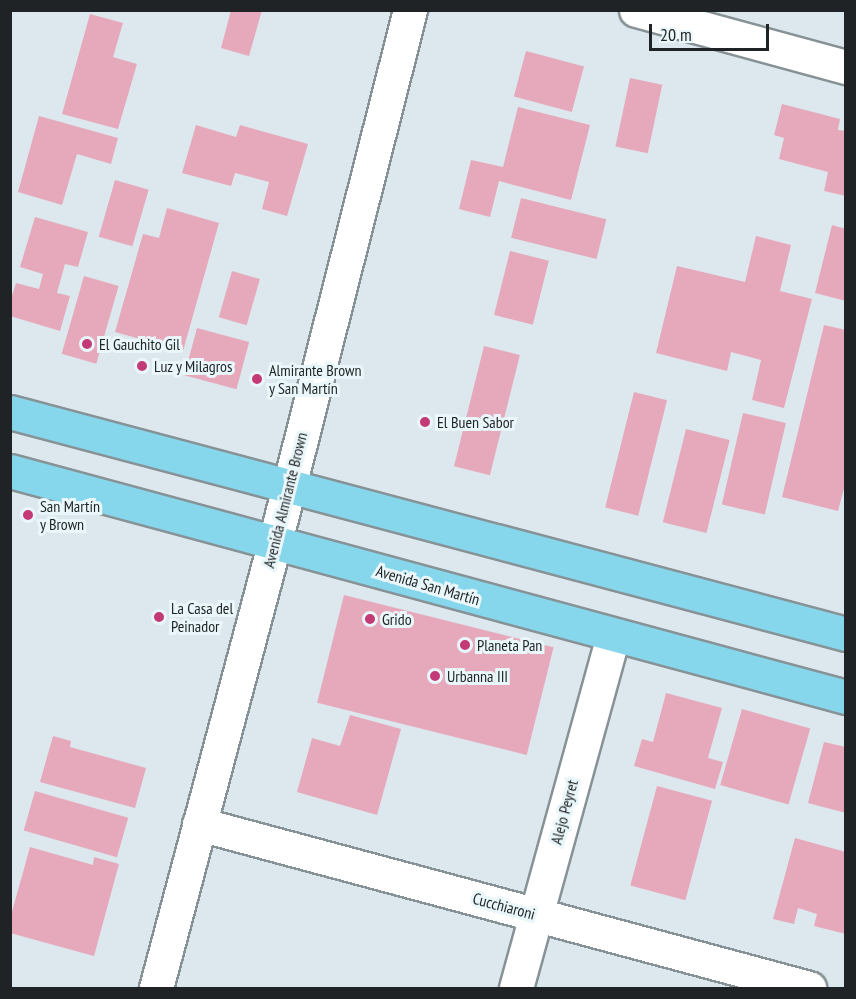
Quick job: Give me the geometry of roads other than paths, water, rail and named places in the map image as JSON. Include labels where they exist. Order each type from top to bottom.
[{"type":"main road","points":[[10,412],[846,634]]},
{"type":"main road","name":"Avenida San Martín","points":[[10,471],[613,636],[846,697]]},
{"type":"street","name":"Avenida Almirante Brown","points":[[156,988],[274,542],[410,10]]},
{"type":"street","points":[[636,10],[846,67]]},
{"type":"street","name":"Alejo Peyret","points":[[516,988],[613,636]]},
{"type":"street","name":"Cucchiaroni","points":[[199,824],[809,988]]},
{"type":"place","name":"El Gauchito Gil","points":[[87,344]]},
{"type":"place","name":"Luz y Milagros","points":[[142,366]]},
{"type":"place","name":"Almirante Brown y San Martín","points":[[257,379]]},
{"type":"place","name":"El Buen Sabor","points":[[425,422]]},
{"type":"place","name":"San Martín y Brown","points":[[28,515]]},
{"type":"place","name":"La Casa del Peinador","points":[[159,617]]},
{"type":"place","name":"Grido","points":[[370,619]]},
{"type":"place","name":"Planeta Pan","points":[[465,645]]},
{"type":"place","name":"Urbanna III","points":[[435,676]]}]
